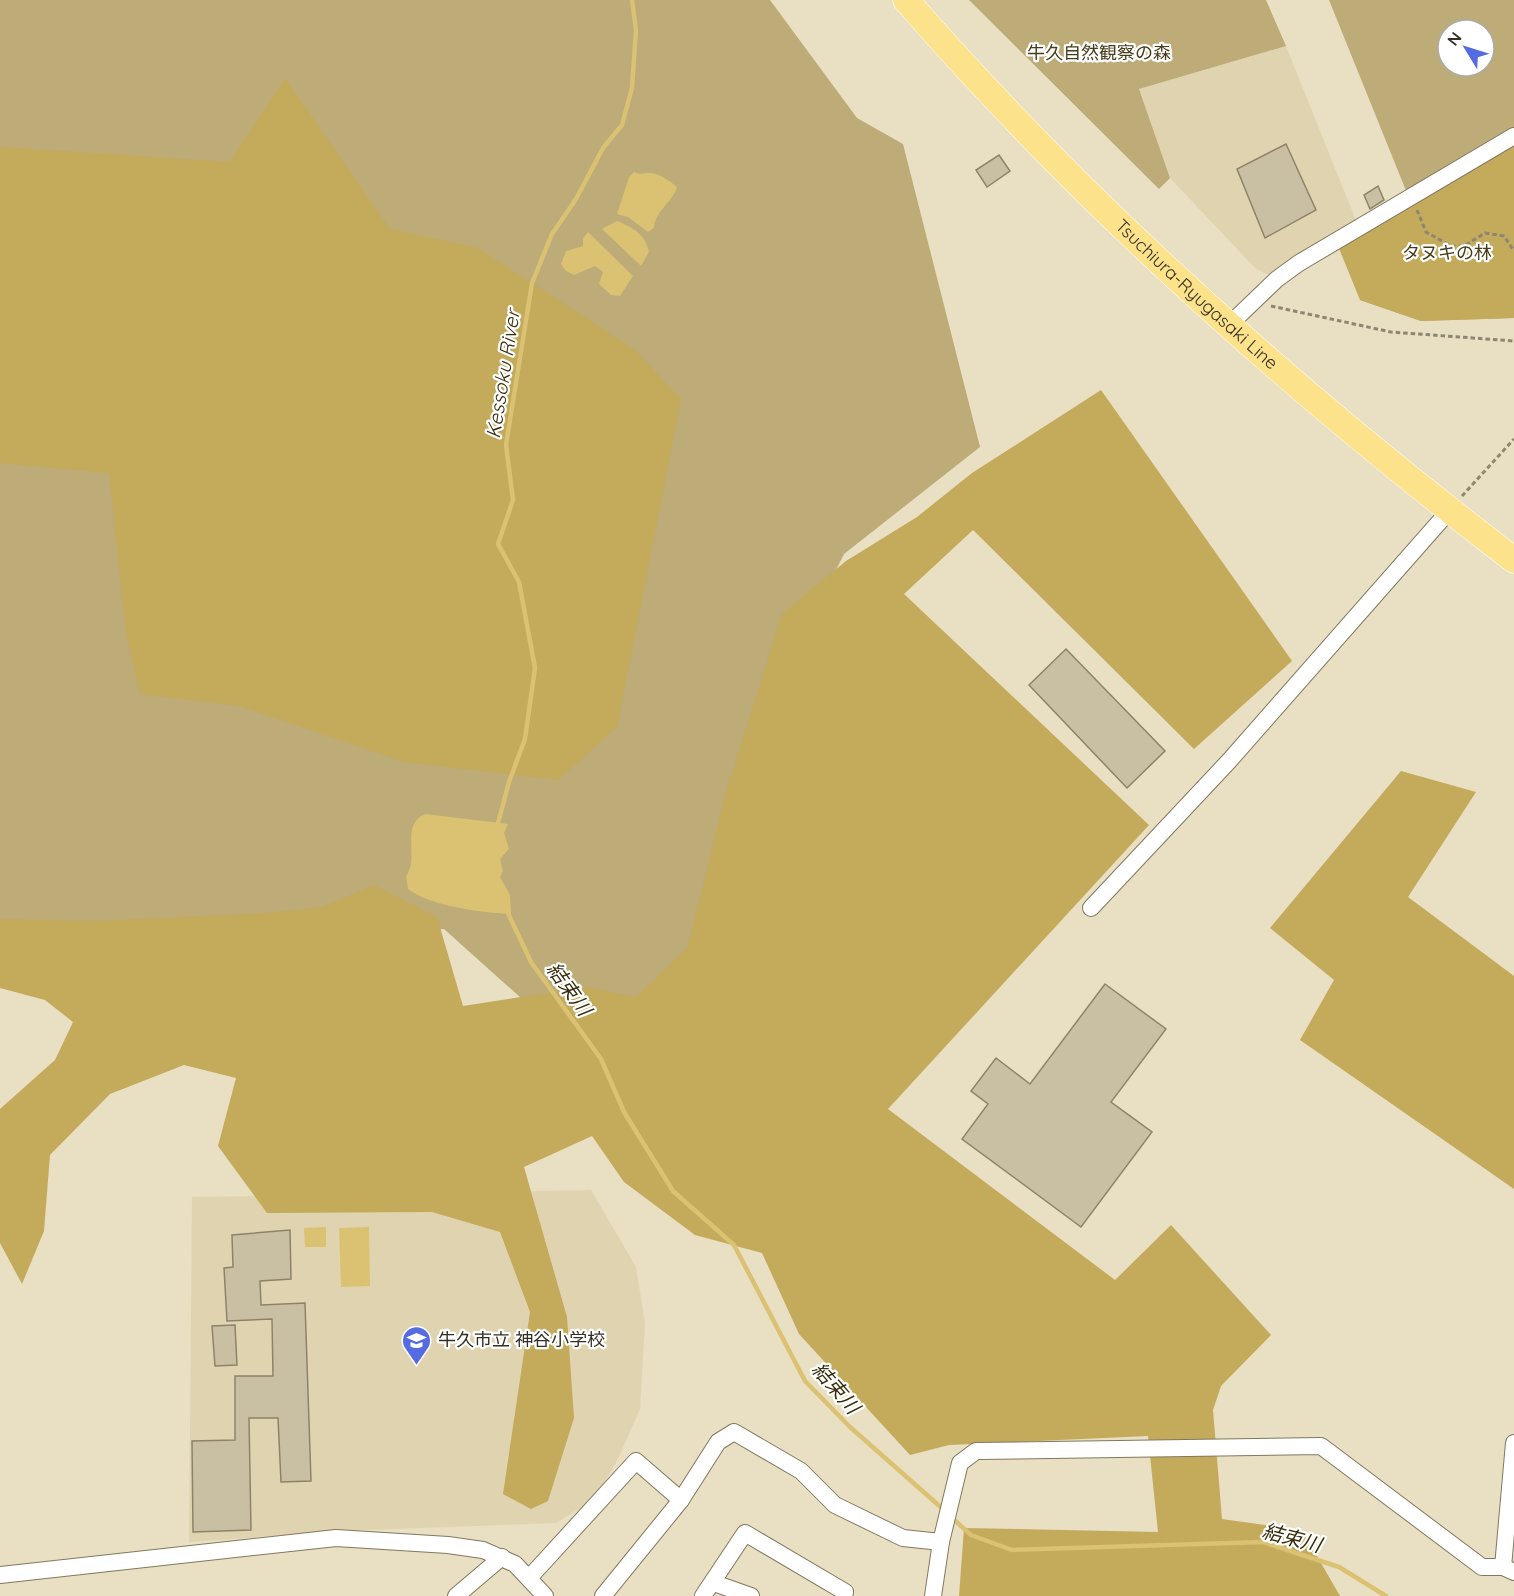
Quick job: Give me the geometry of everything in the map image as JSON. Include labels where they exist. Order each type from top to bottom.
[{"type":"main road","name":"Tsuchiura-Ryugasaki Line","points":[[906,0],[945,45],[1070,174],[1229,325],[1338,421],[1449,511],[1514,560]]},
{"type":"street","points":[[1229,325],[1252,301],[1299,263],[1514,136]]},
{"type":"street","points":[[1091,908],[1229,761],[1449,511]]},
{"type":"street","points":[[603,1596],[681,1500],[718,1442],[734,1432],[801,1471],[835,1506],[903,1538],[941,1542]]},
{"type":"street","points":[[933,1596],[941,1542],[960,1463],[976,1450],[1321,1446],[1482,1567],[1508,1570],[1514,1443]]},
{"type":"street","points":[[529,1578],[636,1461],[681,1500]]},
{"type":"street","points":[[751,1596],[709,1590],[745,1533],[845,1592],[844,1596]]},
{"type":"street","points":[[0,1575],[336,1538],[448,1545],[483,1550],[515,1563],[545,1596]]},
{"type":"street","points":[[456,1596],[502,1557]]},
{"type":"path","points":[[1409,198],[1426,232],[1451,246],[1464,246],[1485,233],[1504,236],[1514,251]]},
{"type":"path","points":[[1252,301],[1391,332],[1514,341]]},
{"type":"path","points":[[1449,511],[1514,439]]},
{"type":"shaded area","points":[[1286,46],[1359,228],[1277,279],[1256,269],[1170,178],[1139,89]]},
{"type":"shaded area","points":[[634,172],[657,174],[677,187],[657,217],[654,228],[648,232],[628,217],[617,214],[629,177]]},
{"type":"shaded area","points":[[617,221],[634,229],[645,241],[649,252],[641,266],[602,229]]},
{"type":"shaded area","points":[[588,232],[633,276],[620,296],[611,295],[599,284],[603,272],[595,266],[574,275],[566,271],[561,264],[566,251],[583,246],[583,238]]},
{"type":"shaded area","points":[[426,814],[508,824],[504,833],[509,849],[500,859],[503,871],[500,877],[510,895],[511,914],[443,904],[417,895],[408,889],[406,876],[410,869],[411,833],[413,825]]},
{"type":"shaded area","name":"牛久市立 神谷小学校","points":[[591,1190],[636,1267],[645,1323],[640,1409],[618,1459],[594,1500],[556,1523],[342,1531],[189,1542],[192,1197]]},
{"type":"shaded area","points":[[326,1227],[326,1247],[305,1247],[304,1228]]},
{"type":"shaded area","points":[[369,1227],[370,1286],[341,1287],[339,1228]]},
{"type":"green space","points":[[0,0],[770,0],[857,118],[903,144],[980,447],[844,554],[766,710],[699,1046],[569,1041],[444,929],[0,969]]},
{"type":"green space","name":"牛久自然観察の森","points":[[969,0],[1266,0],[1286,46],[1139,89],[1170,178],[1159,189]]},
{"type":"green space","points":[[1329,0],[1514,0],[1514,318],[1421,321],[1360,300],[1409,198]]},
{"type":"green space","points":[[285,78],[390,229],[478,248],[634,349],[681,399],[617,727],[558,780],[404,762],[239,706],[140,694],[126,633],[109,473],[0,463],[0,147],[229,162]]},
{"type":"green space","name":"タヌキの林","points":[[1514,136],[1514,318],[1421,321],[1360,300],[1336,241]]},
{"type":"green space","points":[[1101,390],[1292,661],[1194,749],[973,530],[904,594],[1149,825],[888,1109],[1115,1280],[1171,1225],[1271,1335],[1221,1386],[1213,1410],[1222,1519],[1302,1530],[1340,1596],[959,1596],[964,1528],[1158,1532],[1148,1436],[949,1445],[910,1455],[799,1334],[762,1253],[695,1235],[624,1182],[592,1136],[524,1167],[567,1317],[574,1418],[548,1501],[531,1509],[503,1494],[530,1312],[500,1232],[432,1212],[267,1213],[218,1146],[236,1078],[184,1065],[110,1094],[50,1155],[44,1231],[22,1284],[0,1243],[0,1109],[55,1060],[73,1022],[45,1000],[0,988],[0,919],[93,921],[268,913],[322,907],[374,885],[437,917],[463,1006],[587,987],[636,997],[688,947],[724,799],[782,614],[846,561],[917,517],[972,473]]},
{"type":"green space","points":[[1401,771],[1476,792],[1408,897],[1514,976],[1514,1189],[1300,1040],[1334,980],[1270,928]]},
{"type":"building","points":[[1286,144],[1316,210],[1265,238],[1237,169]]},
{"type":"building","points":[[999,155],[1010,171],[987,187],[976,170]]},
{"type":"building","points":[[1378,186],[1384,200],[1370,209],[1364,195]]},
{"type":"building","points":[[1066,649],[1165,751],[1127,788],[1029,685]]},
{"type":"building","points":[[1105,984],[1166,1029],[1111,1102],[1152,1132],[1081,1227],[962,1139],[988,1104],[971,1091],[996,1058],[1030,1084]]},
{"type":"building","points":[[290,1230],[291,1279],[260,1281],[261,1305],[305,1303],[311,1481],[281,1482],[278,1418],[249,1418],[251,1530],[193,1532],[192,1441],[235,1440],[235,1376],[273,1376],[272,1319],[227,1321],[224,1268],[233,1267],[232,1235]]},
{"type":"building","points":[[235,1325],[237,1365],[215,1366],[212,1326]]},
{"type":"waterway","name":"Kessoku River","points":[[497,827],[509,782],[525,739],[535,668],[519,582],[498,544],[513,500],[506,445],[532,283],[552,234],[576,199],[603,148],[622,125],[632,88],[636,30],[632,0]]},
{"type":"waterway","name":"結束川","points":[[506,909],[531,962],[601,1059],[624,1112],[673,1191],[734,1245],[805,1381],[850,1427],[944,1510]]},
{"type":"waterway","name":"結束川","points":[[950,1516],[971,1535],[1012,1550],[1263,1542],[1339,1567],[1386,1596]]},
{"type":"place","name":"牛久市立 神谷小学校","points":[[417,1366]]}]
